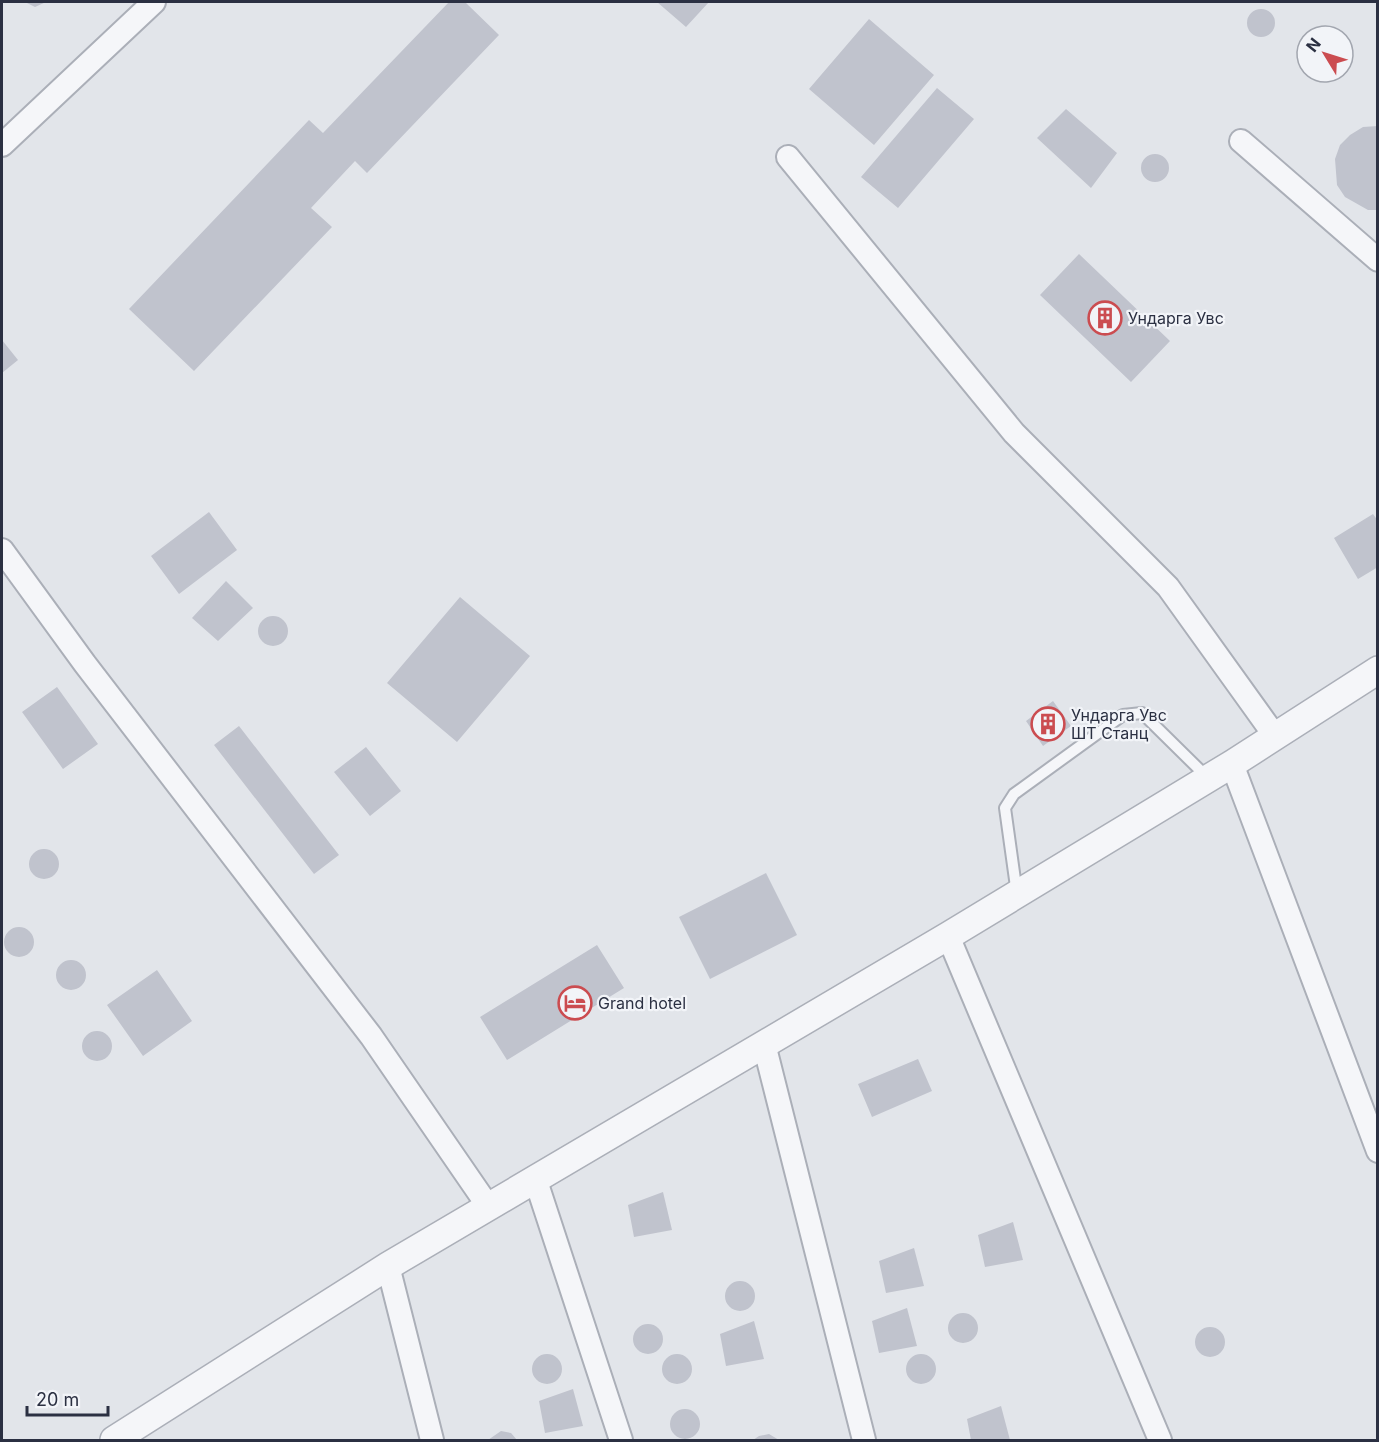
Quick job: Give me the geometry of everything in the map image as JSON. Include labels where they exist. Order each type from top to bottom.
[{"type":"street","points":[[2,145],[154,2]]},
{"type":"street","points":[[1241,141],[1377,260]]},
{"type":"street","points":[[788,157],[1014,433],[1168,587],[1275,736]]},
{"type":"street","points":[[2,550],[85,664],[371,1036],[488,1206]]},
{"type":"street","points":[[114,1440],[388,1266],[1018,894],[1232,764],[1377,670]]},
{"type":"street","points":[[1232,764],[1377,1151]]},
{"type":"street","points":[[948,936],[1161,1440]]},
{"type":"street","points":[[764,1044],[864,1440]]},
{"type":"street","points":[[535,1178],[621,1440]]},
{"type":"street","points":[[388,1266],[432,1440]]},
{"type":"lane","points":[[1018,894],[1005,808],[1008,802],[1014,794],[1123,716],[1142,713],[1208,778]]},
{"type":"building","points":[[25,2],[46,2],[35,7]]},
{"type":"building","points":[[449,2],[465,2],[499,35],[367,173],[355,161],[311,208],[332,227],[194,371],[129,309],[309,120],[323,133]]},
{"type":"building","points":[[657,2],[709,2],[686,27]]},
{"type":"building","points":[[1261,9],[1271,13],[1275,23],[1271,33],[1261,37],[1251,33],[1247,23],[1251,13]]},
{"type":"building","points":[[869,19],[934,75],[874,145],[809,89]]},
{"type":"building","points":[[937,88],[974,119],[898,208],[861,177]]},
{"type":"building","points":[[1066,109],[1117,153],[1091,188],[1037,138]]},
{"type":"building","points":[[1378,126],[1378,210],[1368,210],[1345,197],[1337,185],[1335,159],[1340,145],[1350,135],[1363,127]]},
{"type":"building","points":[[1155,154],[1165,158],[1169,168],[1165,178],[1155,182],[1145,178],[1141,168],[1145,158]]},
{"type":"building","name":"Ундарга Увс","points":[[1079,254],[1170,341],[1131,382],[1040,295]]},
{"type":"building","points":[[2,340],[18,360],[2,373]]},
{"type":"building","points":[[209,512],[237,550],[179,594],[151,556]]},
{"type":"building","points":[[1373,514],[1378,521],[1378,567],[1358,579],[1334,538]]},
{"type":"building","points":[[226,581],[253,608],[218,641],[192,618]]},
{"type":"building","points":[[460,597],[530,656],[457,742],[387,683]]},
{"type":"building","points":[[273,616],[284,620],[288,631],[284,642],[273,646],[262,642],[258,631],[262,620]]},
{"type":"building","points":[[57,687],[98,744],[63,769],[22,712]]},
{"type":"building","name":"Ундарга Увс ШТ Станц","points":[[1053,701],[1071,726],[1043,746],[1026,721]]},
{"type":"building","points":[[239,726],[339,855],[314,874],[214,745]]},
{"type":"building","points":[[366,747],[401,791],[370,816],[334,772]]},
{"type":"building","points":[[44,849],[55,853],[59,864],[55,875],[44,879],[33,875],[29,864],[33,853]]},
{"type":"building","points":[[766,873],[797,935],[710,979],[679,917]]},
{"type":"building","points":[[19,927],[30,931],[34,942],[30,953],[19,957],[8,953],[4,942],[8,931]]},
{"type":"building","points":[[597,945],[624,988],[507,1060],[480,1017]]},
{"type":"building","points":[[71,960],[82,964],[86,975],[82,986],[71,990],[60,986],[56,975],[60,964]]},
{"type":"building","points":[[157,970],[192,1021],[143,1056],[107,1005]]},
{"type":"building","points":[[97,1031],[108,1035],[112,1046],[108,1057],[97,1061],[86,1057],[82,1046],[86,1035]]},
{"type":"building","points":[[918,1059],[932,1091],[872,1117],[858,1084]]},
{"type":"building","points":[[663,1192],[672,1230],[634,1237],[628,1205]]},
{"type":"building","points":[[1013,1222],[1023,1260],[985,1267],[978,1235]]},
{"type":"building","points":[[914,1248],[924,1286],[886,1293],[879,1261]]},
{"type":"building","points":[[740,1281],[751,1285],[755,1296],[751,1307],[740,1311],[729,1307],[725,1296],[729,1285]]},
{"type":"building","points":[[907,1308],[917,1346],[879,1353],[872,1321]]},
{"type":"building","points":[[963,1313],[974,1317],[978,1328],[974,1339],[963,1343],[952,1339],[948,1328],[952,1317]]},
{"type":"building","points":[[754,1321],[764,1359],[726,1366],[720,1334]]},
{"type":"building","points":[[648,1324],[659,1328],[663,1339],[659,1350],[648,1354],[637,1350],[633,1339],[637,1328]]},
{"type":"building","points":[[1210,1327],[1221,1331],[1225,1342],[1221,1353],[1210,1357],[1199,1353],[1195,1342],[1199,1331]]},
{"type":"building","points":[[547,1354],[558,1358],[562,1369],[558,1380],[547,1384],[536,1380],[532,1369],[536,1358]]},
{"type":"building","points":[[677,1354],[688,1358],[692,1369],[688,1380],[677,1384],[666,1380],[662,1369],[666,1358]]},
{"type":"building","points":[[921,1354],[932,1358],[936,1369],[932,1380],[921,1384],[910,1380],[906,1369],[910,1358]]},
{"type":"building","points":[[573,1389],[583,1426],[545,1433],[539,1401]]},
{"type":"building","points":[[1001,1406],[1010,1440],[971,1440],[967,1419]]},
{"type":"building","points":[[685,1409],[696,1413],[700,1424],[696,1435],[685,1439],[674,1435],[670,1424],[674,1413]]},
{"type":"building","points":[[501,1431],[511,1433],[517,1440],[488,1440]]},
{"type":"building","points":[[769,1434],[779,1440],[753,1440],[759,1436]]},
{"type":"place","name":"Ундарга Увс","points":[[1105,318]]},
{"type":"place","name":"Ундарга Увс ШТ Станц","points":[[1048,724]]},
{"type":"place","name":"Grand hotel","points":[[575,1003]]}]
